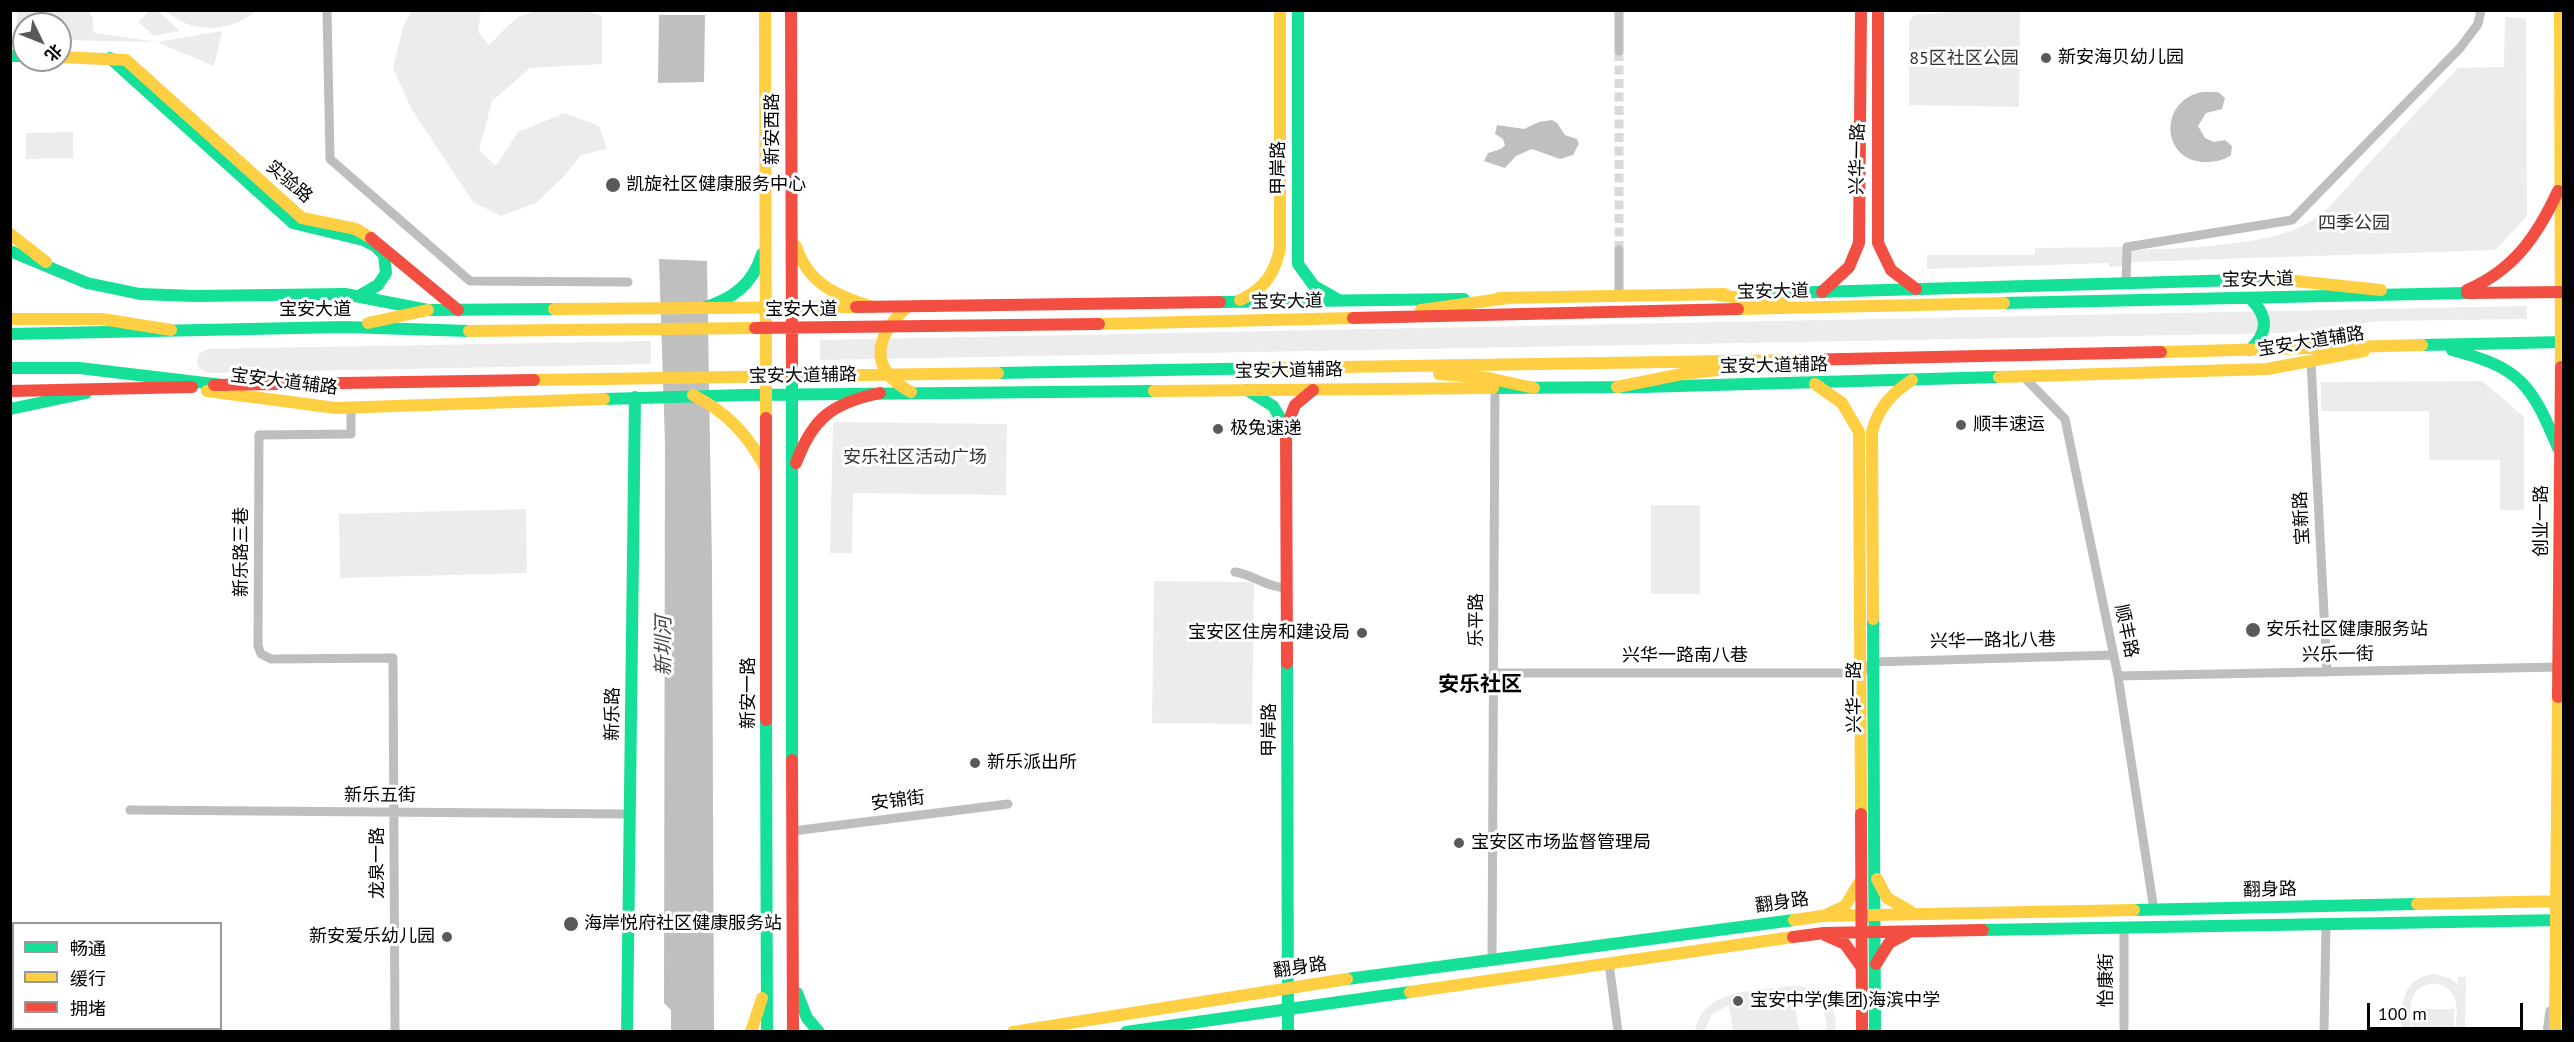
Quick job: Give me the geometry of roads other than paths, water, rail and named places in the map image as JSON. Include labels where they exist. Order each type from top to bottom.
[{"type":"main road","name":"新安西路","points":[[765,10],[767,354]]},
{"type":"main road","name":"新安西路","points":[[791,10],[792,394]]},
{"type":"main road","name":"甲岸路","points":[[1234,303],[1255,294],[1266,285],[1277,263],[1280,10]]},
{"type":"main road","name":"甲岸路","points":[[1298,10],[1299,264],[1310,285],[1325,296],[1344,301]]},
{"type":"main road","name":"兴华一路","points":[[1822,292],[1849,267],[1859,243],[1861,10]]},
{"type":"main road","name":"兴华一路","points":[[1878,10],[1878,243],[1886,265],[1894,275],[1917,289]]},
{"type":"main road","name":"创业一路","points":[[2555,1032],[2556,967],[2560,920],[2559,668],[2562,292],[2560,10]]},
{"type":"main road","name":"实验路","points":[[72,57],[120,58],[130,63],[302,218],[313,223],[345,226],[364,232],[458,310]]},
{"type":"main road","name":"实验路","points":[[110,58],[293,223],[311,231],[355,237],[380,251],[386,261],[385,276],[378,285],[359,296]]},
{"type":"main road","points":[[1280,86],[1282,92],[1290,94],[1295,92],[1298,84]]},
{"type":"main road","points":[[2458,293],[2498,276],[2523,256],[2540,230],[2561,183]]},
{"type":"main road","points":[[791,225],[796,251],[816,284],[832,294],[873,307]]},
{"type":"main road","points":[[703,308],[730,299],[750,281],[760,262],[766,228]]},
{"type":"main road","points":[[10,234],[62,273]]},
{"type":"main road","points":[[10,251],[110,290],[170,297],[320,294],[359,296],[428,310],[1234,303],[1717,295],[2307,279],[2409,293]]},
{"type":"main road","name":"宝安大道","points":[[10,334],[345,327],[462,331],[1025,326],[1826,309],[2409,293],[2562,292]]},
{"type":"main road","points":[[1717,295],[1826,309]]},
{"type":"main road","points":[[1358,319],[1508,298]]},
{"type":"main road","points":[[2250,350],[2261,339],[2266,318],[2262,308],[2251,298]]},
{"type":"main road","points":[[906,307],[884,329],[879,351],[884,370],[891,380],[912,392]]},
{"type":"main road","points":[[345,327],[428,310]]},
{"type":"main road","points":[[10,319],[102,319],[171,330]]},
{"type":"main road","points":[[10,391],[1027,370],[1359,368],[1812,360],[2562,342]]},
{"type":"main road","points":[[2433,345],[2490,360],[2509,368],[2522,378],[2533,392],[2561,455]]},
{"type":"main road","name":"宝安大道辅路","points":[[185,388],[309,406],[351,408],[693,395],[1617,387],[2266,369],[2392,347]]},
{"type":"main road","name":"新安一路","points":[[767,354],[767,1032]]},
{"type":"main road","points":[[1617,387],[1682,374],[1812,360]]},
{"type":"main road","points":[[13,368],[79,368],[222,385]]},
{"type":"main road","points":[[1359,368],[1488,378],[1534,388]]},
{"type":"main road","name":"兴华一路","points":[[1875,1032],[1875,983],[1868,932],[1873,662],[1872,432],[1882,406],[1890,396],[1913,380]]},
{"type":"main road","name":"兴华一路","points":[[1814,383],[1837,397],[1847,407],[1859,432],[1860,673],[1868,865]]},
{"type":"main road","points":[[10,409],[103,389]]},
{"type":"main road","points":[[1246,389],[1273,406],[1286,428]]},
{"type":"main road","points":[[1286,428],[1288,416],[1300,398],[1317,389]]},
{"type":"main road","points":[[792,477],[806,438],[822,416],[848,399],[880,393]]},
{"type":"main road","points":[[792,394],[793,1032]]},
{"type":"main road","points":[[693,395],[719,408],[744,431],[767,471]]},
{"type":"main road","name":"新乐路","points":[[627,1032],[635,397]]},
{"type":"main road","name":"甲岸路","points":[[1286,428],[1288,1032]]},
{"type":"main road","points":[[1868,865],[1887,898],[1901,908],[1920,913]]},
{"type":"main road","points":[[1808,918],[1829,914],[1845,906],[1856,892],[1868,865]]},
{"type":"main road","name":"翻身路","points":[[1013,1032],[1288,988],[1808,918],[1868,914],[2560,901]]},
{"type":"main road","name":"翻身路","points":[[1126,1032],[1288,1007],[1812,934],[2560,920]]},
{"type":"main road","points":[[1875,983],[1879,957],[1889,943],[1904,934],[1922,931]]},
{"type":"main road","name":"兴华一路","points":[[1862,1032],[1862,970],[1868,932]]},
{"type":"main road","points":[[1812,934],[1829,936],[1845,944],[1862,970]]},
{"type":"main road","points":[[751,1032],[761,1004],[767,975]]},
{"type":"main road","points":[[793,975],[798,1001],[807,1018],[819,1032]]},
{"type":"street","points":[[327,10],[330,159],[470,281],[628,282]]},
{"type":"street","points":[[1619,10],[1619,51]]},
{"type":"street","points":[[2126,283],[2127,247],[2292,220],[2460,48],[2478,24],[2481,10]]},
{"type":"street","points":[[1619,250],[1619,295]]},
{"type":"street","name":"宝新路","points":[[2311,362],[2327,672]]},
{"type":"street","name":"顺丰路","points":[[2023,376],[2065,419],[2118,676],[2154,910]]},
{"type":"street","name":"乐平路","points":[[1492,961],[1495,388]]},
{"type":"street","name":"新乐路三巷","points":[[351,408],[351,434],[259,435],[258,646],[261,654],[271,658],[393,658]]},
{"type":"street","points":[[1235,572],[1251,575],[1275,588],[1287,588]]},
{"type":"street","name":"兴华一路北八巷","points":[[1873,662],[2114,655]]},
{"type":"street","name":"龙泉一路","points":[[393,658],[395,1032]]},
{"type":"street","points":[[1860,673],[1873,662]]},
{"type":"street","name":"兴乐一街","points":[[2118,676],[2559,668]]},
{"type":"street","name":"兴华一路南八巷","points":[[1493,673],[1860,673]]},
{"type":"street","name":"安锦街","points":[[793,831],[1008,804]]},
{"type":"street","name":"新乐五街","points":[[129,810],[630,814]]},
{"type":"street","points":[[2324,1032],[2326,926]]},
{"type":"street","name":"怡康街","points":[[2124,928],[2124,1032]]},
{"type":"street","points":[[1609,963],[1618,1032]]},
{"type":"street","points":[[2547,1032],[2556,967]]},
{"type":"tunnel","points":[[1619,51],[1619,250]]},
{"type":"place","name":"新安海贝幼儿园","points":[[2046,58]]},
{"type":"place","name":"凯旋社区健康服务中心","points":[[613,185]]},
{"type":"place","name":"顺丰速运","points":[[1961,425]]},
{"type":"place","name":"极兔速递","points":[[1218,429]]},
{"type":"place","name":"安乐社区健康服务站","points":[[2253,630]]},
{"type":"place","name":"宝安区住房和建设局","points":[[1362,633]]},
{"type":"place","name":"新乐派出所","points":[[975,763]]},
{"type":"place","name":"宝安区市场监督管理局","points":[[1459,843]]},
{"type":"place","name":"海岸悦府社区健康服务站","points":[[571,924]]},
{"type":"place","name":"新安爱乐幼儿园","points":[[447,937]]},
{"type":"place","name":"宝安中学(集团)海滨中学","points":[[1738,1001]]},
{"type":"district","name":"安乐社区","points":[[1480,685]]},
{"type":"park label","name":"85区社区公园","points":[[1964,59]]},
{"type":"park label","name":"四季公园","points":[[2354,224]]},
{"type":"park label","name":"安乐社区活动广场","points":[[915,458]]},
{"type":"water label","name":"新圳河","points":[[664,646]]}]
